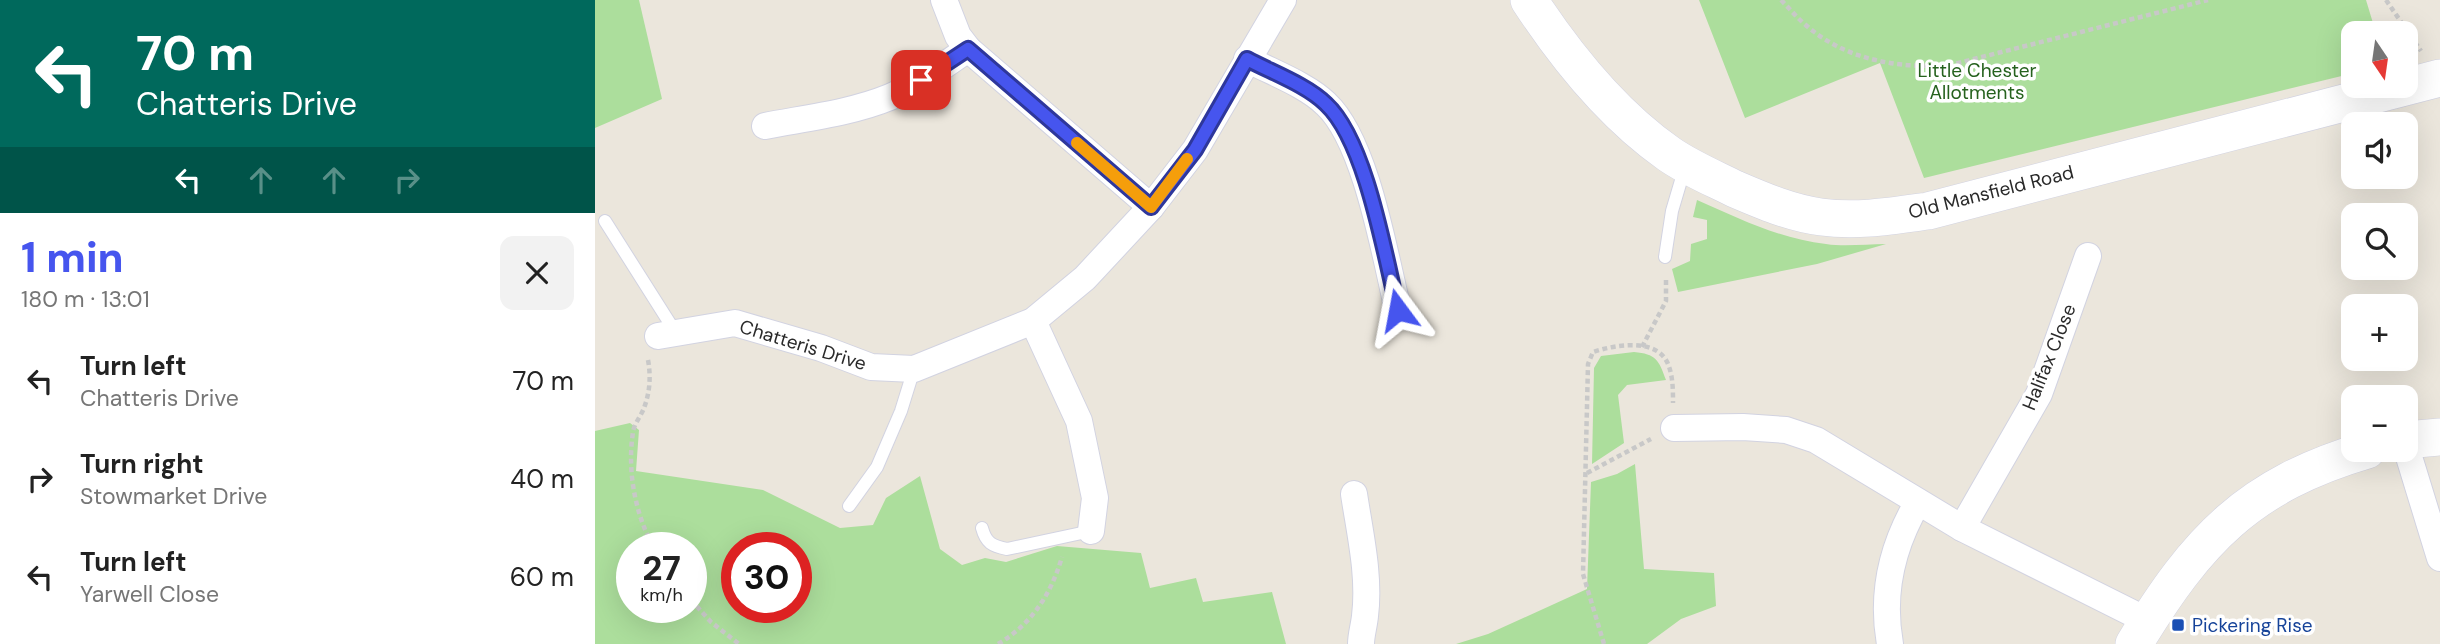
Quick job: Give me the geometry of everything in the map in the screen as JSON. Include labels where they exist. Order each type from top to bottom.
[{"type":"street","points":[[944,0],[958,36],[968,49],[1151,207]]},
{"type":"street","name":"Chatteris Drive","points":[[667,335],[735,323],[821,348],[871,367],[914,369],[1033,321],[1085,278],[1151,207],[1195,150],[1283,0]]},
{"type":"street","name":"Old Mansfield Road","points":[[1529,0],[1574,63],[1643,135],[1686,164],[1759,200],[1792,211],[1850,219],[1885,218],[1928,211],[2439,78]]},
{"type":"street","points":[[765,126],[860,107],[891,96],[968,49]]},
{"type":"street","points":[[1247,59],[1318,97],[1343,124],[1359,159],[1398,310]]},
{"type":"street","name":"Halifax Close","points":[[1962,528],[2039,394],[2088,256]]},
{"type":"street","points":[[1033,321],[1079,421],[1095,498],[1079,533]]},
{"type":"street","points":[[1674,428],[1743,427],[1786,430],[1816,439],[2141,633],[2198,551],[2223,524],[2257,498],[2297,475],[2341,457]]},
{"type":"street","points":[[2418,439],[2440,437]]},
{"type":"street","points":[[2411,462],[2440,558]]},
{"type":"street","points":[[1354,494],[1364,554],[1366,590],[1361,644]]},
{"type":"street","points":[[1890,644],[1886,606],[1891,566],[1902,528],[1918,502]]},
{"type":"lane","points":[[1665,257],[1672,211],[1686,164]]},
{"type":"lane","points":[[605,221],[667,335]]},
{"type":"lane","points":[[849,506],[877,467],[901,411],[914,369]]},
{"type":"lane","points":[[982,528],[986,540],[995,547],[1007,549],[1079,533]]},
{"type":"path","points":[[1781,0],[1809,28],[1851,52],[1899,65],[1926,67],[1954,64],[2208,0]]},
{"type":"path","points":[[2386,0],[2439,78]]},
{"type":"path","points":[[1642,347],[1666,301],[1665,257]]},
{"type":"path","points":[[647,532],[640,516],[632,482],[633,430],[650,388],[648,359],[667,335]]},
{"type":"path","points":[[1587,473],[1674,428],[1669,365],[1653,349],[1634,345],[1604,348],[1593,352],[1588,364],[1583,574],[1604,644]]},
{"type":"path","points":[[998,644],[1022,627],[1043,603],[1079,533]]},
{"type":"path","points":[[707,618],[739,644]]},
{"type":"green space","points":[[595,0],[639,0],[662,99],[595,128]]},
{"type":"green space","name":"Little Chester Allotments","points":[[1699,0],[2366,0],[2372,21],[2341,21],[2341,76],[1924,178],[1880,63],[1745,118]]},
{"type":"green space","points":[[1697,200],[1792,238],[1833,245],[1886,244],[1817,264],[1678,292],[1672,269],[1690,261],[1691,244],[1707,239],[1707,220],[1693,217]]},
{"type":"green space","points":[[1634,352],[1656,359],[1666,380],[1627,385],[1618,395],[1624,443],[1592,464],[1594,368],[1601,356]]},
{"type":"green space","points":[[630,423],[639,430],[636,471],[763,490],[840,528],[873,525],[886,498],[920,476],[940,549],[962,565],[985,558],[1006,562],[1057,546],[1141,553],[1150,588],[1196,578],[1203,602],[1272,592],[1286,644],[595,644],[595,431]]},
{"type":"green space","points":[[1635,464],[1644,569],[1714,573],[1716,606],[1681,619],[1647,644],[1456,644],[1488,634],[1587,589],[1591,482],[1617,474]]},
{"type":"slow traffic","points":[[1077,143],[1151,207],[1187,159]]},
{"type":"place","name":"Pickering Rise","points":[[2178,625]]},
{"type":"route","points":[[921,80],[968,49],[1151,207],[1195,150],[1247,59],[1318,97],[1343,124],[1359,159],[1398,310]]}]
